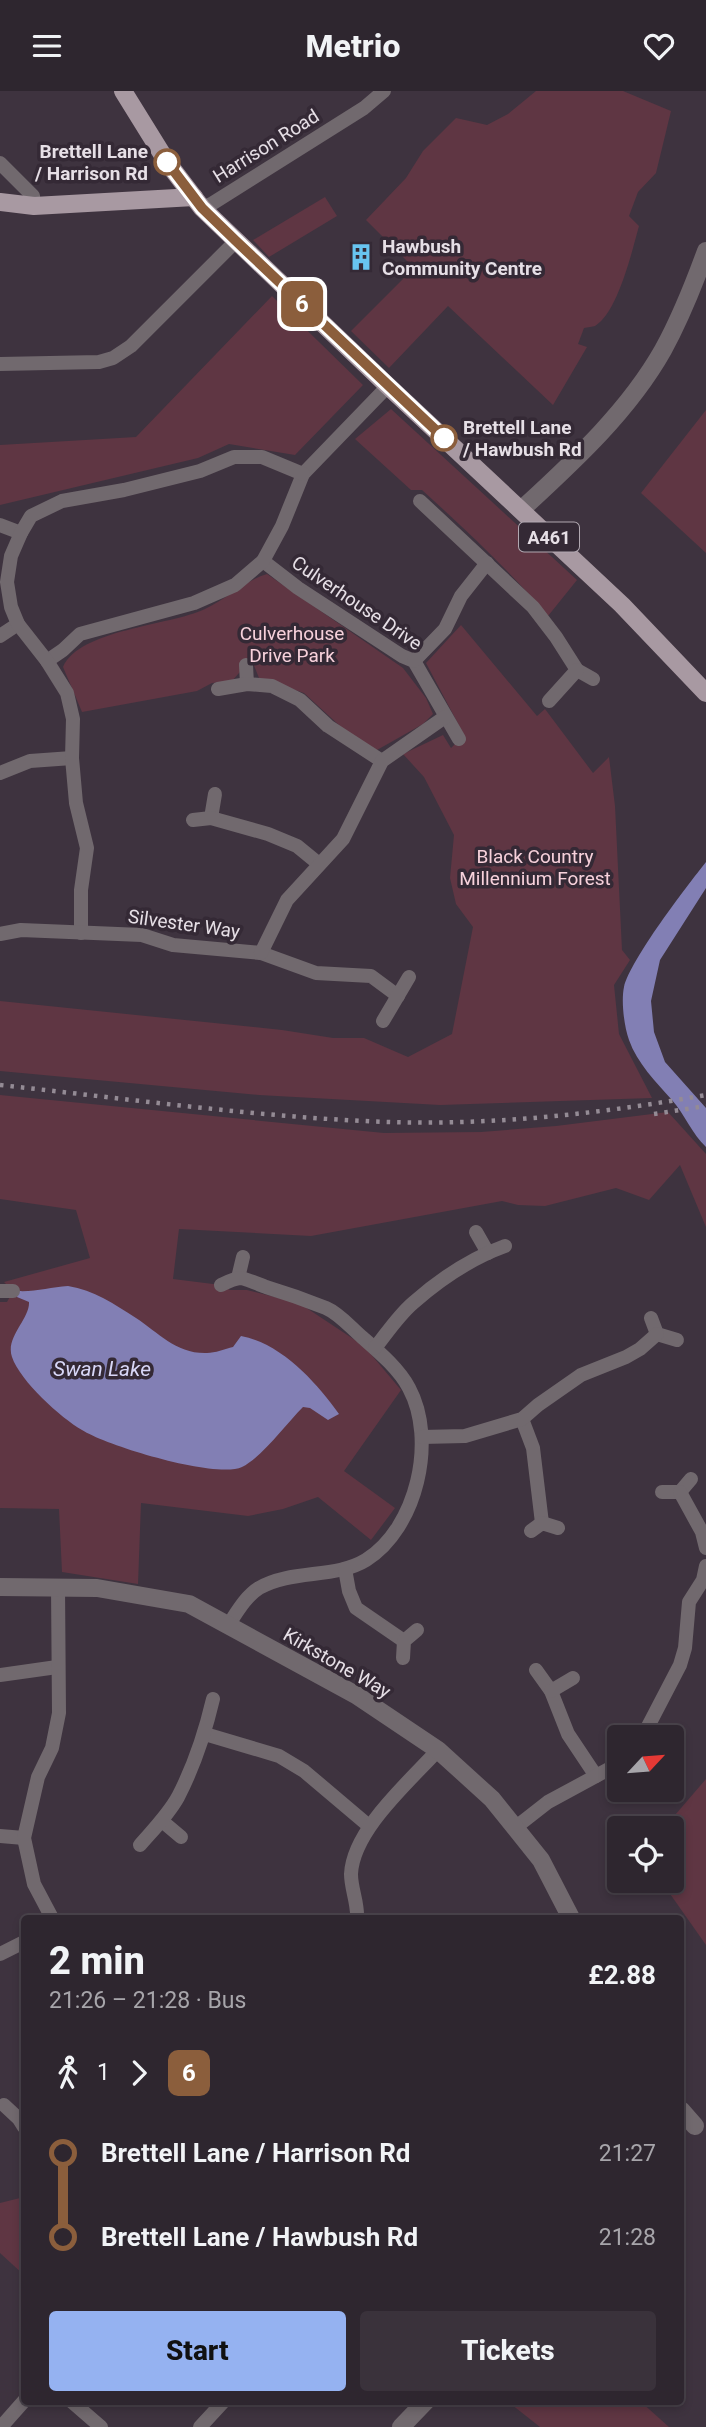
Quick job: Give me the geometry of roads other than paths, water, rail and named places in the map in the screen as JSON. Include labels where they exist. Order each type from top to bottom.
[{"type":"main road","name":"A461","points":[[122,91],[167,162],[198,202],[387,386],[622,605],[706,693]]},
{"type":"main road","points":[[0,202],[34,206],[198,202]]},
{"type":"street","name":"Harrison Road","points":[[198,202],[364,107],[384,91]]},
{"type":"street","points":[[0,163],[33,196],[34,206]]},
{"type":"street","points":[[0,364],[99,362],[113,358],[131,346],[236,241]]},
{"type":"street","points":[[521,510],[609,424],[640,383],[663,349],[706,251]]},
{"type":"street","points":[[47,661],[80,634],[194,603],[235,585],[263,561],[282,526],[303,474],[387,386]]},
{"type":"street","points":[[81,933],[81,890],[86,848],[76,803],[72,758],[73,719],[67,693],[47,661],[18,624],[11,607],[7,582],[11,556],[21,533],[31,516],[62,501],[124,491],[200,471],[234,457],[262,457],[303,474]]},
{"type":"street","points":[[419,501],[533,607],[577,670],[593,679]]},
{"type":"street","points":[[0,525],[21,533]]},
{"type":"street","name":"Culverhouse Drive","points":[[263,561],[298,589],[414,661],[459,739]]},
{"type":"street","points":[[414,661],[445,629],[461,596],[487,563]]},
{"type":"street","points":[[0,636],[18,624]]},
{"type":"street","points":[[246,665],[247,684]]},
{"type":"street","points":[[549,701],[577,670]]},
{"type":"street","points":[[218,689],[247,684],[272,686],[300,700],[328,726],[382,761]]},
{"type":"street","points":[[261,953],[287,900],[344,839],[382,761],[445,717]]},
{"type":"street","points":[[0,773],[30,761],[72,758]]},
{"type":"street","points":[[211,818],[215,794]]},
{"type":"street","points":[[193,820],[211,818],[268,834],[297,846],[319,865]]},
{"type":"street","name":"Silvester Way","points":[[0,934],[22,930],[142,935],[173,945],[261,953],[316,973],[371,976],[398,996]]},
{"type":"street","points":[[383,1021],[409,977]]},
{"type":"street","points":[[476,1232],[488,1253]]},
{"type":"street","points":[[375,1349],[412,1303],[488,1253],[505,1246]]},
{"type":"street","points":[[238,1278],[243,1257]]},
{"type":"street","points":[[221,1285],[238,1278],[333,1311],[375,1349],[409,1388],[417,1408],[422,1437],[419,1479],[409,1506],[389,1540],[368,1559],[345,1569],[308,1574],[259,1588],[244,1602],[229,1624]]},
{"type":"street","points":[[651,1318],[657,1334]]},
{"type":"street","points":[[422,1437],[465,1436],[522,1419],[581,1375],[626,1357],[657,1334]]},
{"type":"street","points":[[657,1334],[677,1340]]},
{"type":"street","points":[[522,1419],[533,1448],[536,1527],[558,1528]]},
{"type":"street","points":[[662,1492],[680,1492],[691,1479]]},
{"type":"street","points":[[680,1492],[702,1532],[706,1548]]},
{"type":"street","points":[[345,1569],[349,1591],[356,1608],[404,1641]]},
{"type":"street","points":[[649,1725],[680,1665],[685,1649],[689,1602],[705,1576]]},
{"type":"street","name":"Kirkstone Way","points":[[0,1587],[97,1588],[189,1604],[356,1695],[438,1750],[492,1799],[541,1860],[568,1915]]},
{"type":"street","points":[[50,1915],[34,1884],[24,1838],[38,1777],[52,1748],[58,1713],[58,1587]]},
{"type":"street","points":[[403,1658],[404,1641],[417,1630]]},
{"type":"street","points":[[0,1675],[57,1667]]},
{"type":"street","points":[[536,1670],[551,1691],[568,1734],[596,1776]]},
{"type":"street","points":[[551,1691],[573,1678]]},
{"type":"street","points":[[140,1845],[162,1821],[177,1798],[205,1734],[213,1699]]},
{"type":"street","points":[[205,1734],[279,1756],[304,1772],[369,1826]]},
{"type":"street","points":[[357,1915],[351,1876],[355,1853],[369,1826],[438,1750]]},
{"type":"street","points":[[516,1827],[548,1803],[607,1770]]},
{"type":"street","points":[[162,1821],[181,1837]]},
{"type":"street","points":[[0,1836],[24,1838]]},
{"type":"street","points":[[0,1954],[21,1944]]},
{"type":"street","points":[[4,2105],[21,2118]]},
{"type":"street","points":[[684,2113],[700,2122]]},
{"type":"street","points":[[1,2427],[21,2404]]},
{"type":"street","points":[[76,2405],[101,2427]]},
{"type":"street","points":[[200,2427],[220,2405]]},
{"type":"street","points":[[401,2427],[422,2405]]},
{"type":"water","points":[[706,862],[706,888],[660,960],[651,1001],[654,1032],[665,1062],[706,1108],[706,1147],[637,1057],[627,1034],[623,999],[624,987],[637,959],[660,923]]},
{"type":"water","name":"Swan Lake","points":[[68,1286],[104,1298],[186,1350],[217,1352],[233,1347],[241,1336],[256,1340],[297,1366],[320,1389],[339,1414],[328,1420],[310,1408],[303,1407],[258,1456],[242,1467],[229,1470],[162,1459],[95,1437],[73,1424],[42,1398],[23,1377],[12,1357],[12,1342],[26,1315],[29,1302],[17,1297],[18,1291]]},
{"type":"railway","points":[[0,1085],[273,1115],[407,1122],[536,1118],[706,1095]]},
{"type":"railway","points":[[654,1114],[706,1106]]},
{"type":"place","name":"Brettell Lane / Harrison Rd","points":[[167,162]]},
{"type":"place","name":"Hawbush Community Centre","points":[[361,257]]},
{"type":"place","name":"Brettell Lane / Hawbush Rd","points":[[444,438]]},
{"type":"park label","name":"Culverhouse Drive Park","points":[[292,644]]},
{"type":"park label","name":"Black Country Millennium Forest","points":[[535,867]]}]
